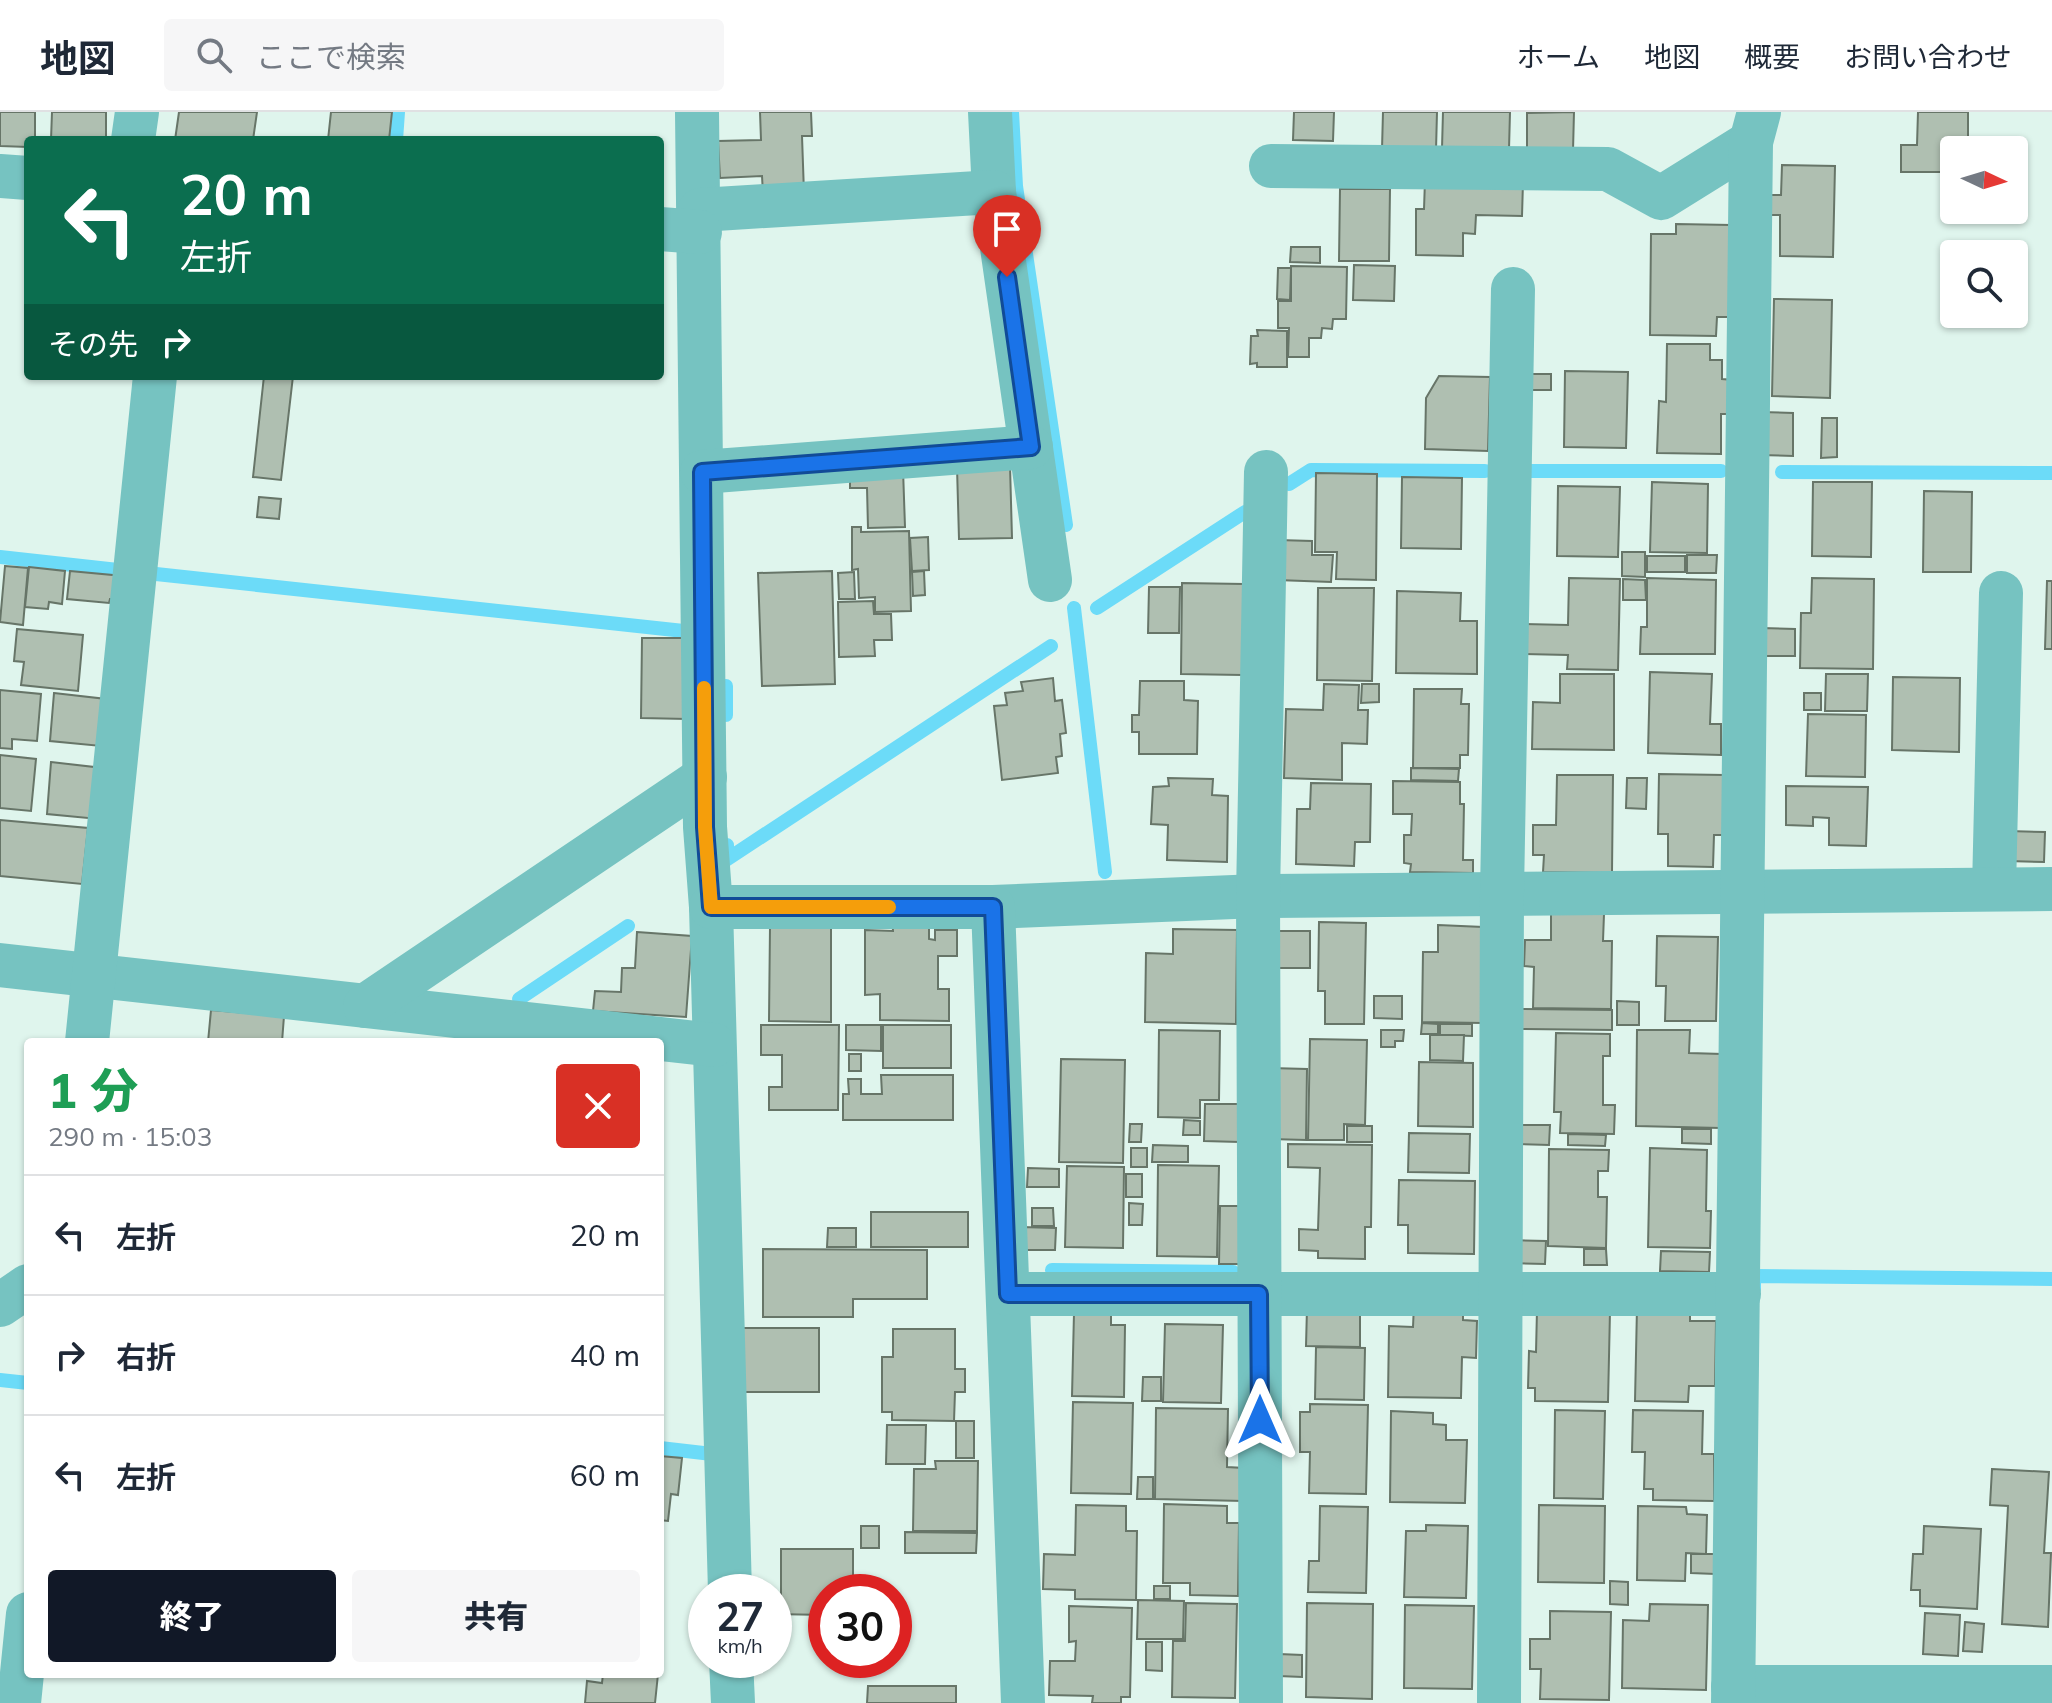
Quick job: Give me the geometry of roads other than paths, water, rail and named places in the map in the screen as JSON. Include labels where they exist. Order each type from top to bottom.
[{"type":"street","points":[[134,136],[137,112]]},
{"type":"street","points":[[697,112],[687,224],[702,472],[705,777],[729,1574]]},
{"type":"street","points":[[990,112],[994,192],[1050,580]]},
{"type":"street","points":[[1271,166],[1608,169],[1661,198],[1755,127]]},
{"type":"street","points":[[1755,127],[1740,890],[1739,1294],[1733,1695],[2052,1687]]},
{"type":"street","points":[[0,176],[24,178]]},
{"type":"street","points":[[687,224],[994,192]]},
{"type":"street","points":[[1499,1703],[1502,893],[1513,289]]},
{"type":"street","points":[[87,1038],[155,380]]},
{"type":"street","points":[[702,472],[1031,447]]},
{"type":"street","points":[[1261,1703],[1258,896],[1266,472]]},
{"type":"street","points":[[1994,889],[2001,593]]},
{"type":"street","points":[[365,1006],[705,777]]},
{"type":"street","points":[[711,907],[993,907],[1258,896],[2052,889]]},
{"type":"street","points":[[993,907],[1023,1703]]},
{"type":"street","points":[[0,965],[365,1006],[455,1025],[623,1038]]},
{"type":"street","points":[[408,1038],[455,1025]]},
{"type":"street","points":[[664,1041],[714,1045]]},
{"type":"street","points":[[0,1305],[24,1289]]},
{"type":"street","points":[[1008,1294],[1739,1294]]},
{"type":"street","points":[[19,1703],[24,1654]]},
{"type":"street","points":[[732,1678],[733,1703]]},
{"type":"waterway","points":[[396,136],[398,112]]},
{"type":"waterway","points":[[1012,112],[1016,186],[1066,525]]},
{"type":"waterway","points":[[1289,484],[1311,470],[1485,471]]},
{"type":"waterway","points":[[1526,471],[1721,471]]},
{"type":"waterway","points":[[1782,472],[2052,473]]},
{"type":"waterway","points":[[1097,608],[1245,512]]},
{"type":"waterway","points":[[0,557],[118,570]]},
{"type":"waterway","points":[[156,574],[693,632]]},
{"type":"waterway","points":[[1074,608],[1105,872]]},
{"type":"waterway","points":[[727,845],[726,860],[1051,646]]},
{"type":"waterway","points":[[726,686],[726,715]]},
{"type":"waterway","points":[[519,999],[628,926]]},
{"type":"waterway","points":[[1052,1270],[1233,1272]]},
{"type":"waterway","points":[[1754,1289],[1754,1276],[2052,1279]]},
{"type":"waterway","points":[[0,1380],[24,1383]]},
{"type":"waterway","points":[[664,1448],[712,1454]]}]
